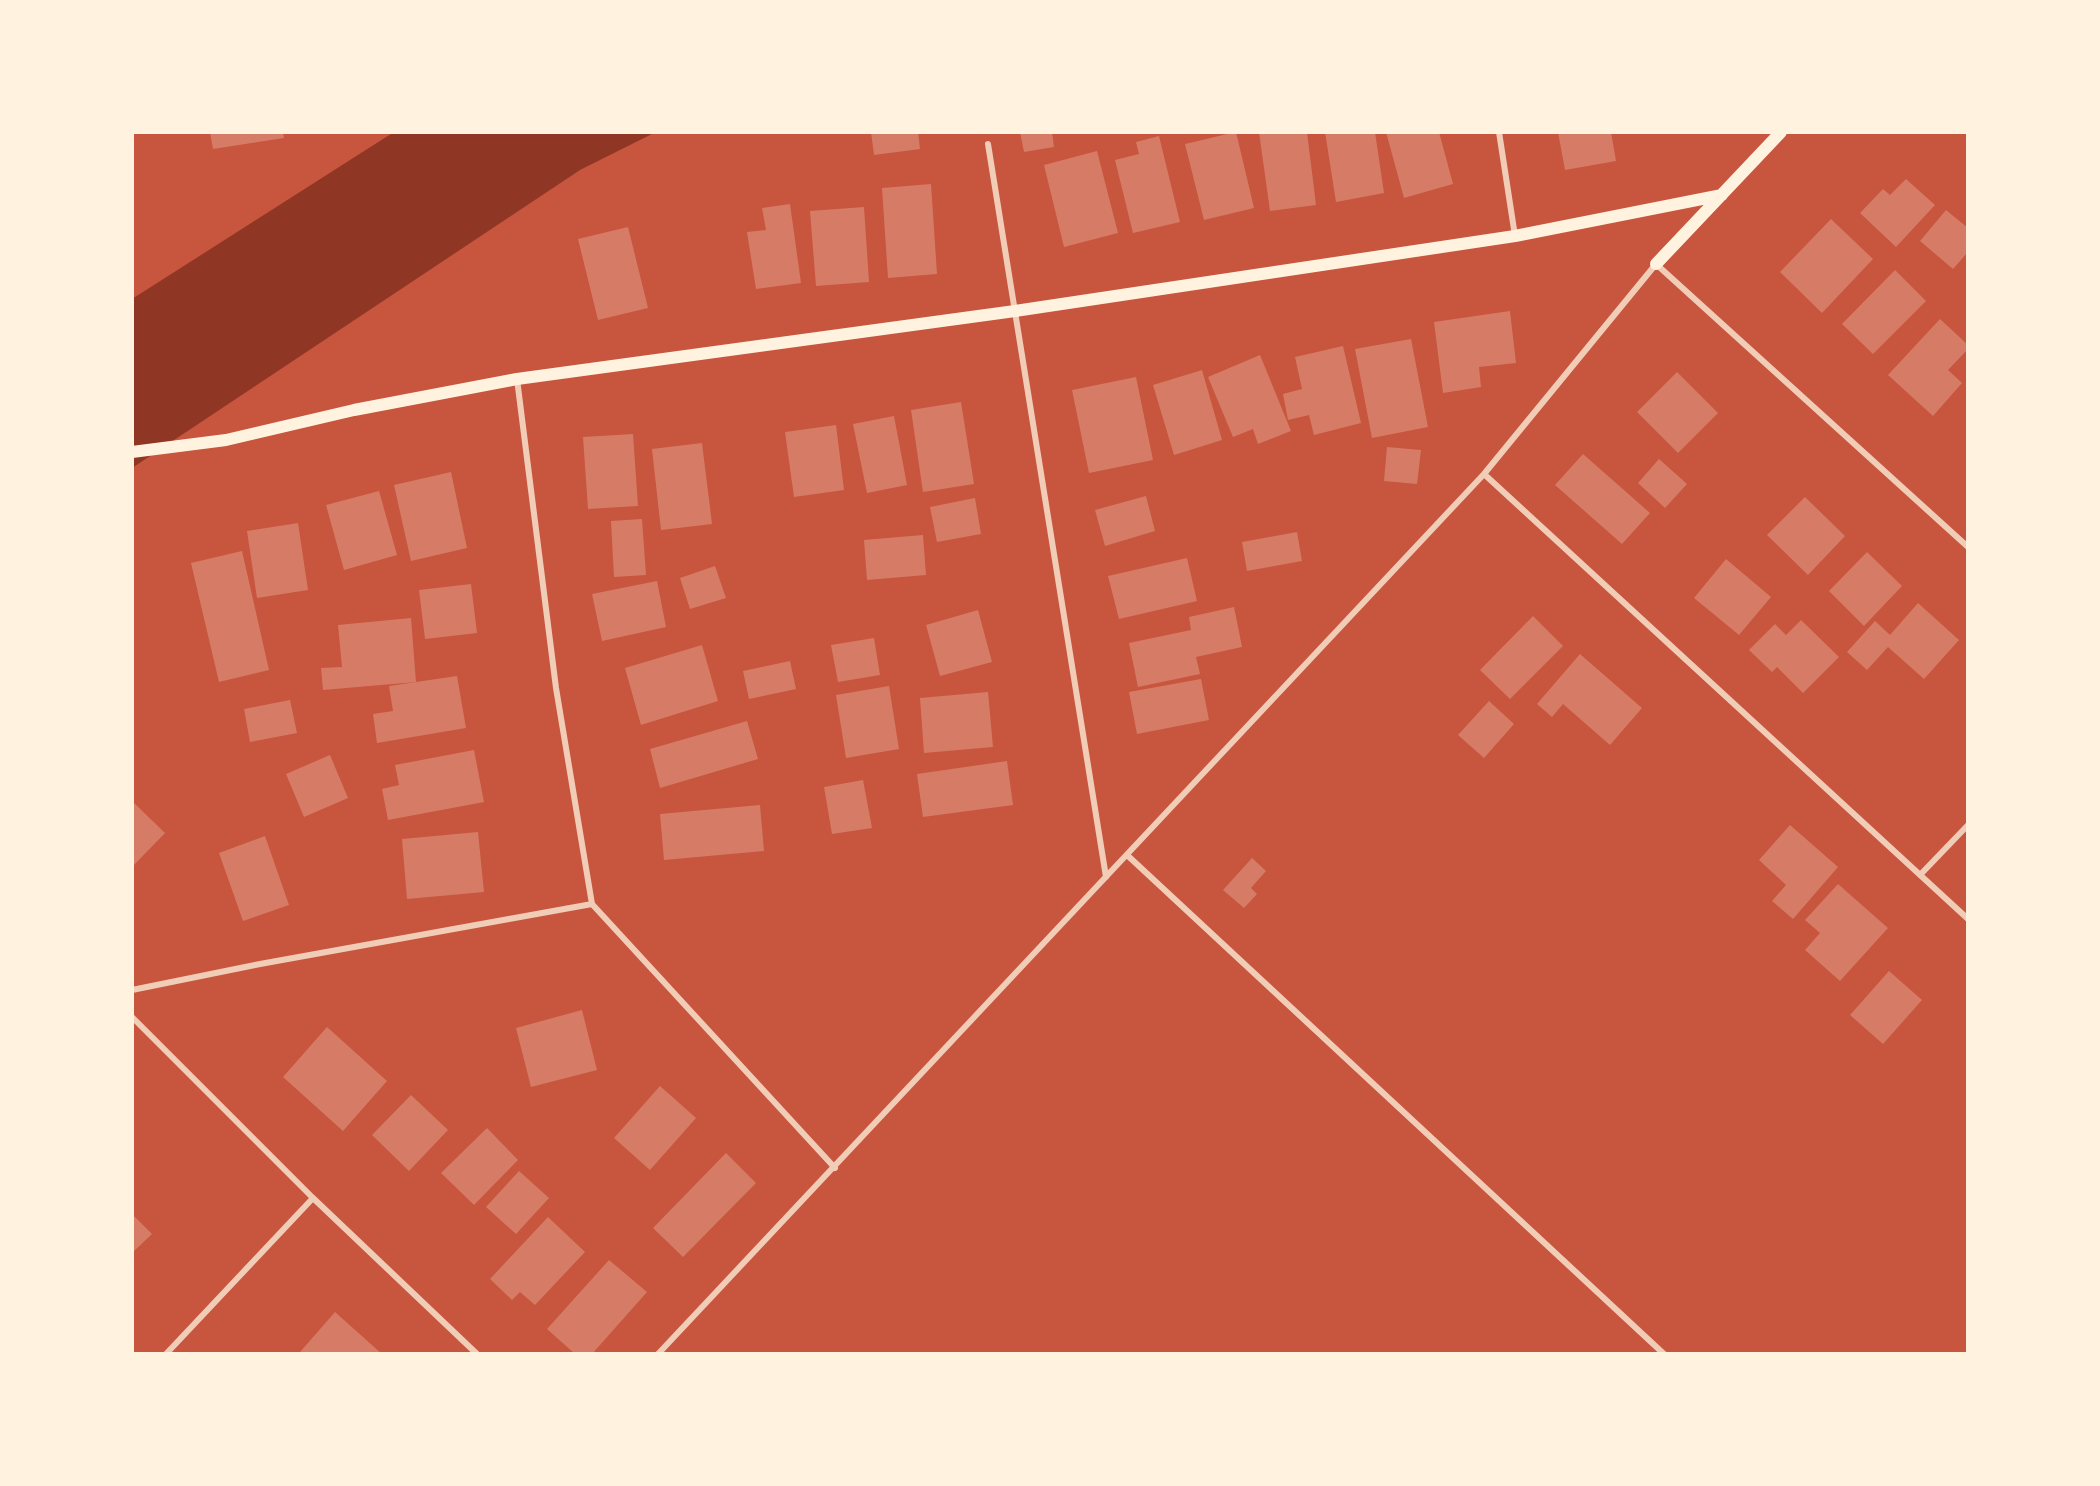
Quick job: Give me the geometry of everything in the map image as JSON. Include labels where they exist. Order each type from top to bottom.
[{"type":"main road","points":[[1656,264],[1781,132]]},
{"type":"main road","points":[[132,452],[226,440],[354,410],[517,379],[1015,311],[1515,236],[1722,195]]},
{"type":"street","points":[[1499,132],[1515,236]]},
{"type":"street","points":[[988,144],[1106,877]]},
{"type":"street","points":[[658,1354],[1484,474],[1656,264],[1968,547]]},
{"type":"street","points":[[517,379],[556,688],[592,904],[835,1168]]},
{"type":"street","points":[[1484,474],[1968,919]]},
{"type":"street","points":[[1920,875],[1968,825]]},
{"type":"street","points":[[1127,855],[1664,1354]]},
{"type":"street","points":[[132,990],[260,964],[592,904]]},
{"type":"street","points":[[132,1017],[313,1198],[477,1354]]},
{"type":"street","points":[[166,1354],[313,1198]]},
{"type":"shaded area","points":[[394,132],[656,132],[580,170],[132,468],[132,299]]},
{"type":"building","points":[[210,132],[283,132],[284,138],[213,149]]},
{"type":"building","points":[[871,132],[918,132],[920,149],[874,155]]},
{"type":"building","points":[[1020,132],[1052,132],[1054,147],[1024,152]]},
{"type":"building","points":[[1236,132],[1254,208],[1204,220],[1185,144]]},
{"type":"building","points":[[1259,132],[1307,132],[1316,205],[1270,211]]},
{"type":"building","points":[[1325,132],[1375,132],[1384,193],[1336,202]]},
{"type":"building","points":[[1386,132],[1439,132],[1453,184],[1404,198]]},
{"type":"building","points":[[1558,132],[1611,132],[1616,161],[1565,170]]},
{"type":"building","points":[[1159,136],[1180,222],[1133,233],[1115,160],[1139,154],[1136,142]]},
{"type":"building","points":[[1097,151],[1118,233],[1064,247],[1044,165]]},
{"type":"building","points":[[1906,179],[1935,205],[1896,247],[1860,213],[1883,189],[1890,195]]},
{"type":"building","points":[[931,184],[937,274],[888,278],[882,188]]},
{"type":"building","points":[[790,204],[801,283],[756,289],[747,232],[766,230],[762,208]]},
{"type":"building","points":[[864,207],[869,282],[816,286],[810,211]]},
{"type":"building","points":[[1946,210],[1968,228],[1968,252],[1953,269],[1920,241]]},
{"type":"building","points":[[1831,219],[1873,259],[1822,313],[1780,272]]},
{"type":"building","points":[[628,227],[648,308],[598,320],[578,239]]},
{"type":"building","points":[[1895,270],[1926,301],[1873,354],[1842,324]]},
{"type":"building","points":[[1510,311],[1516,363],[1479,367],[1481,387],[1443,393],[1434,322]]},
{"type":"building","points":[[1940,319],[1968,345],[1968,349],[1948,370],[1962,383],[1933,416],[1888,375]]},
{"type":"building","points":[[1411,339],[1428,427],[1372,438],[1355,349]]},
{"type":"building","points":[[1343,346],[1361,423],[1314,435],[1309,415],[1288,420],[1283,394],[1302,389],[1295,357]]},
{"type":"building","points":[[1260,355],[1291,431],[1258,444],[1253,429],[1233,437],[1208,377]]},
{"type":"building","points":[[1202,370],[1222,440],[1174,455],[1153,385]]},
{"type":"building","points":[[1677,372],[1718,413],[1678,453],[1637,412]]},
{"type":"building","points":[[1136,377],[1153,460],[1089,473],[1072,390]]},
{"type":"building","points":[[961,402],[974,484],[923,492],[911,410]]},
{"type":"building","points":[[894,416],[907,485],[867,493],[853,424]]},
{"type":"building","points":[[836,425],[844,490],[794,497],[785,432]]},
{"type":"building","points":[[633,434],[638,506],[588,509],[583,437]]},
{"type":"building","points":[[702,443],[712,524],[661,530],[652,449]]},
{"type":"building","points":[[1387,447],[1421,450],[1417,484],[1384,481]]},
{"type":"building","points":[[1583,454],[1650,513],[1622,544],[1555,485]]},
{"type":"building","points":[[1659,459],[1687,484],[1665,508],[1638,483]]},
{"type":"building","points":[[451,472],[467,548],[411,561],[394,485]]},
{"type":"building","points":[[379,491],[397,555],[344,570],[326,505]]},
{"type":"building","points":[[1146,496],[1155,531],[1105,546],[1095,510]]},
{"type":"building","points":[[1805,497],[1845,536],[1808,575],[1767,535]]},
{"type":"building","points":[[975,498],[981,534],[937,542],[930,507]]},
{"type":"building","points":[[642,519],[646,575],[614,577],[611,521]]},
{"type":"building","points":[[298,523],[308,590],[257,598],[247,531]]},
{"type":"building","points":[[1297,532],[1302,561],[1247,571],[1242,542]]},
{"type":"building","points":[[923,535],[926,575],[867,580],[864,540]]},
{"type":"building","points":[[242,551],[269,670],[219,682],[191,563]]},
{"type":"building","points":[[1867,552],[1902,586],[1864,626],[1829,591]]},
{"type":"building","points":[[1187,558],[1197,601],[1119,619],[1108,576]]},
{"type":"building","points":[[1726,559],[1771,597],[1739,635],[1694,598]]},
{"type":"building","points":[[715,566],[726,598],[690,609],[680,578]]},
{"type":"building","points":[[657,581],[666,627],[602,641],[592,594]]},
{"type":"building","points":[[471,584],[477,633],[425,639],[419,590]]},
{"type":"building","points":[[1918,603],[1959,640],[1924,679],[1888,647],[1867,670],[1847,652],[1875,621],[1890,635]]},
{"type":"building","points":[[1234,607],[1242,647],[1196,657],[1200,674],[1138,687],[1129,643],[1191,630],[1189,617]]},
{"type":"building","points":[[978,610],[992,662],[940,676],[926,625]]},
{"type":"building","points":[[1533,616],[1563,646],[1510,699],[1480,670]]},
{"type":"building","points":[[411,618],[416,682],[323,690],[321,668],[342,667],[338,625]]},
{"type":"building","points":[[1801,620],[1839,657],[1803,693],[1777,667],[1772,672],[1749,650],[1775,624],[1786,635]]},
{"type":"building","points":[[874,638],[880,675],[838,682],[831,645]]},
{"type":"building","points":[[702,645],[718,701],[641,725],[625,668]]},
{"type":"building","points":[[1580,654],[1642,708],[1610,745],[1563,704],[1552,717],[1537,704]]},
{"type":"building","points":[[790,661],[796,689],[749,699],[743,671]]},
{"type":"building","points":[[457,676],[466,728],[377,743],[373,714],[393,711],[389,686]]},
{"type":"building","points":[[1201,679],[1209,720],[1137,734],[1129,692]]},
{"type":"building","points":[[889,686],[899,749],[846,758],[836,695]]},
{"type":"building","points":[[988,692],[993,747],[924,753],[920,698]]},
{"type":"building","points":[[290,700],[297,733],[250,742],[244,709]]},
{"type":"building","points":[[1489,701],[1514,724],[1484,758],[1458,735]]},
{"type":"building","points":[[747,721],[758,759],[660,788],[650,749]]},
{"type":"building","points":[[474,750],[484,802],[388,820],[382,789],[399,785],[395,765]]},
{"type":"building","points":[[330,755],[348,798],[304,817],[286,774]]},
{"type":"building","points":[[1007,761],[1013,805],[923,817],[917,774]]},
{"type":"building","points":[[863,780],[872,828],[832,834],[824,787]]},
{"type":"building","points":[[132,801],[165,833],[132,867]]},
{"type":"building","points":[[760,805],[764,851],[664,860],[660,814]]},
{"type":"building","points":[[1790,825],[1838,867],[1793,919],[1772,901],[1786,885],[1759,860]]},
{"type":"building","points":[[478,832],[484,892],[407,899],[402,839]]},
{"type":"building","points":[[265,836],[289,905],[243,921],[219,853]]},
{"type":"building","points":[[1252,858],[1266,871],[1251,888],[1257,894],[1244,908],[1223,890]]},
{"type":"building","points":[[1838,884],[1888,928],[1840,981],[1805,950],[1820,933],[1805,920]]},
{"type":"building","points":[[1889,971],[1922,1000],[1883,1044],[1850,1015]]},
{"type":"building","points":[[582,1010],[597,1070],[531,1087],[516,1028]]},
{"type":"building","points":[[327,1027],[387,1081],[343,1131],[283,1077]]},
{"type":"building","points":[[660,1086],[696,1118],[650,1170],[614,1138]]},
{"type":"building","points":[[411,1095],[448,1130],[409,1171],[372,1135]]},
{"type":"building","points":[[487,1128],[518,1160],[474,1205],[441,1173]]},
{"type":"building","points":[[726,1153],[756,1183],[683,1257],[653,1228]]},
{"type":"building","points":[[519,1171],[549,1198],[516,1234],[486,1207]]},
{"type":"building","points":[[132,1214],[152,1234],[132,1253]]},
{"type":"building","points":[[548,1217],[585,1252],[535,1305],[520,1292],[512,1300],[490,1279]]},
{"type":"building","points":[[609,1260],[647,1292],[592,1354],[575,1354],[547,1329]]},
{"type":"building","points":[[335,1312],[382,1354],[302,1354],[300,1352]]}]
